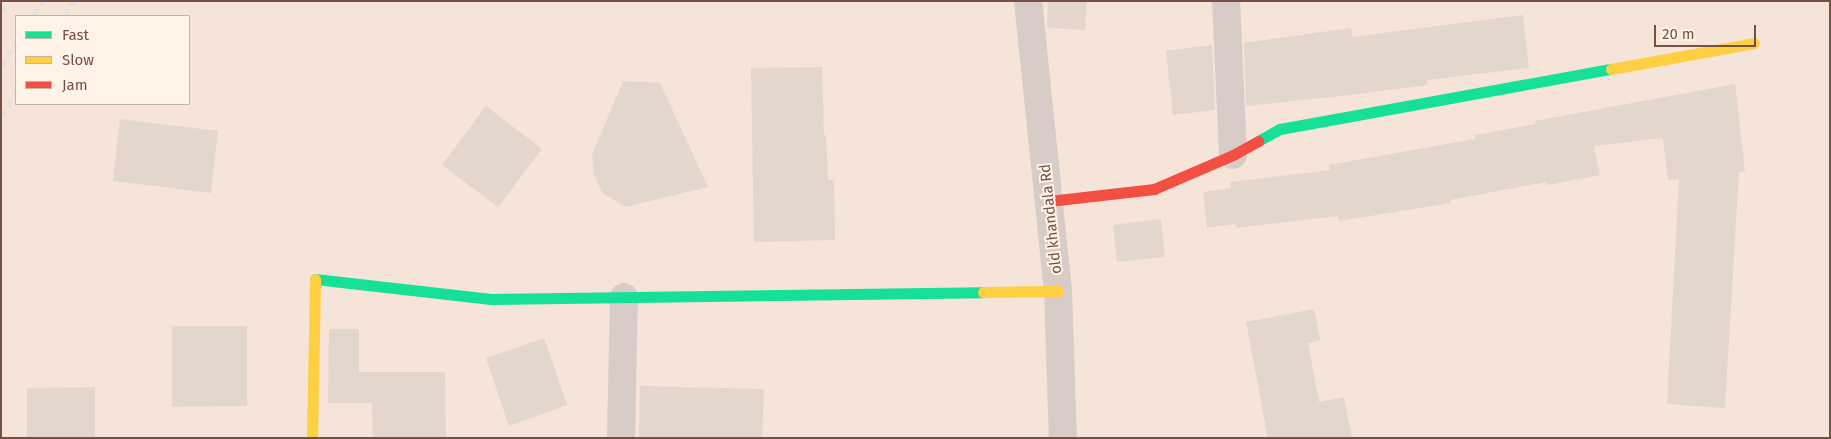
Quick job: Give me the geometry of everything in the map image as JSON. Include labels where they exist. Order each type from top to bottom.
[{"type":"street","name":"old khandala Rd","points":[[1028,1],[1058,291],[1063,438]]},
{"type":"street","points":[[1226,1],[1233,155]]},
{"type":"street","points":[[1049,201],[1154,189],[1233,155],[1280,129],[1754,43]]},
{"type":"street","points":[[312,438],[314,279],[491,299],[1058,291]]},
{"type":"street","points":[[621,438],[624,297]]},
{"type":"shaded area","points":[[1,1],[1830,1],[1830,438],[1,438]]},
{"type":"building","points":[[1048,1],[1087,1],[1085,30],[1047,28]]},
{"type":"building","points":[[1523,15],[1529,68],[1427,80],[1427,85],[1246,106],[1244,43],[1351,28],[1352,37]]},
{"type":"building","points":[[1212,45],[1215,110],[1173,115],[1166,51]]},
{"type":"building","points":[[822,67],[824,135],[826,135],[828,180],[834,180],[835,240],[754,242],[751,68]]},
{"type":"building","points":[[623,81],[660,83],[708,187],[626,207],[602,193],[594,174],[592,155]]},
{"type":"building","points":[[1735,84],[1745,171],[1739,172],[1725,408],[1667,404],[1679,179],[1668,180],[1663,138],[1594,146],[1600,175],[1547,185],[1546,182],[1450,200],[1451,203],[1339,221],[1338,216],[1236,228],[1235,224],[1207,228],[1203,192],[1231,188],[1230,182],[1330,170],[1329,165],[1475,139],[1475,135],[1535,124],[1535,121]]},
{"type":"building","points":[[486,106],[542,149],[498,207],[442,165]]},
{"type":"building","points":[[120,119],[218,131],[211,193],[113,181]]},
{"type":"building","points":[[1161,219],[1165,257],[1117,262],[1113,225]]},
{"type":"building","points":[[1314,309],[1320,340],[1308,343],[1319,402],[1344,397],[1352,438],[1268,438],[1246,322]]},
{"type":"building","points":[[172,326],[247,326],[247,406],[172,407]]},
{"type":"building","points":[[329,329],[359,329],[359,372],[445,372],[446,438],[373,438],[372,403],[328,403]]},
{"type":"building","points":[[544,338],[567,405],[509,426],[486,358]]},
{"type":"building","points":[[640,386],[764,389],[762,438],[639,438]]},
{"type":"building","points":[[95,387],[95,438],[27,438],[27,388]]},
{"type":"railway","points":[[1,14],[9,1]]},
{"type":"railway","points":[[34,15],[43,1]]},
{"type":"railway","points":[[65,15],[74,1]]},
{"type":"railway","points":[[1,68],[15,45]]},
{"type":"railway","points":[[1,118],[15,95]]},
{"type":"traffic: fast","points":[[1258,141],[1280,129],[1611,69]]},
{"type":"traffic: fast","points":[[315,279],[491,299],[983,292]]},
{"type":"traffic: slow","points":[[1611,69],[1754,43]]},
{"type":"traffic: slow","points":[[312,438],[315,279]]},
{"type":"traffic: slow","points":[[983,292],[1058,291]]},
{"type":"traffic: jam","points":[[1049,201],[1154,189],[1233,155],[1258,141]]}]
